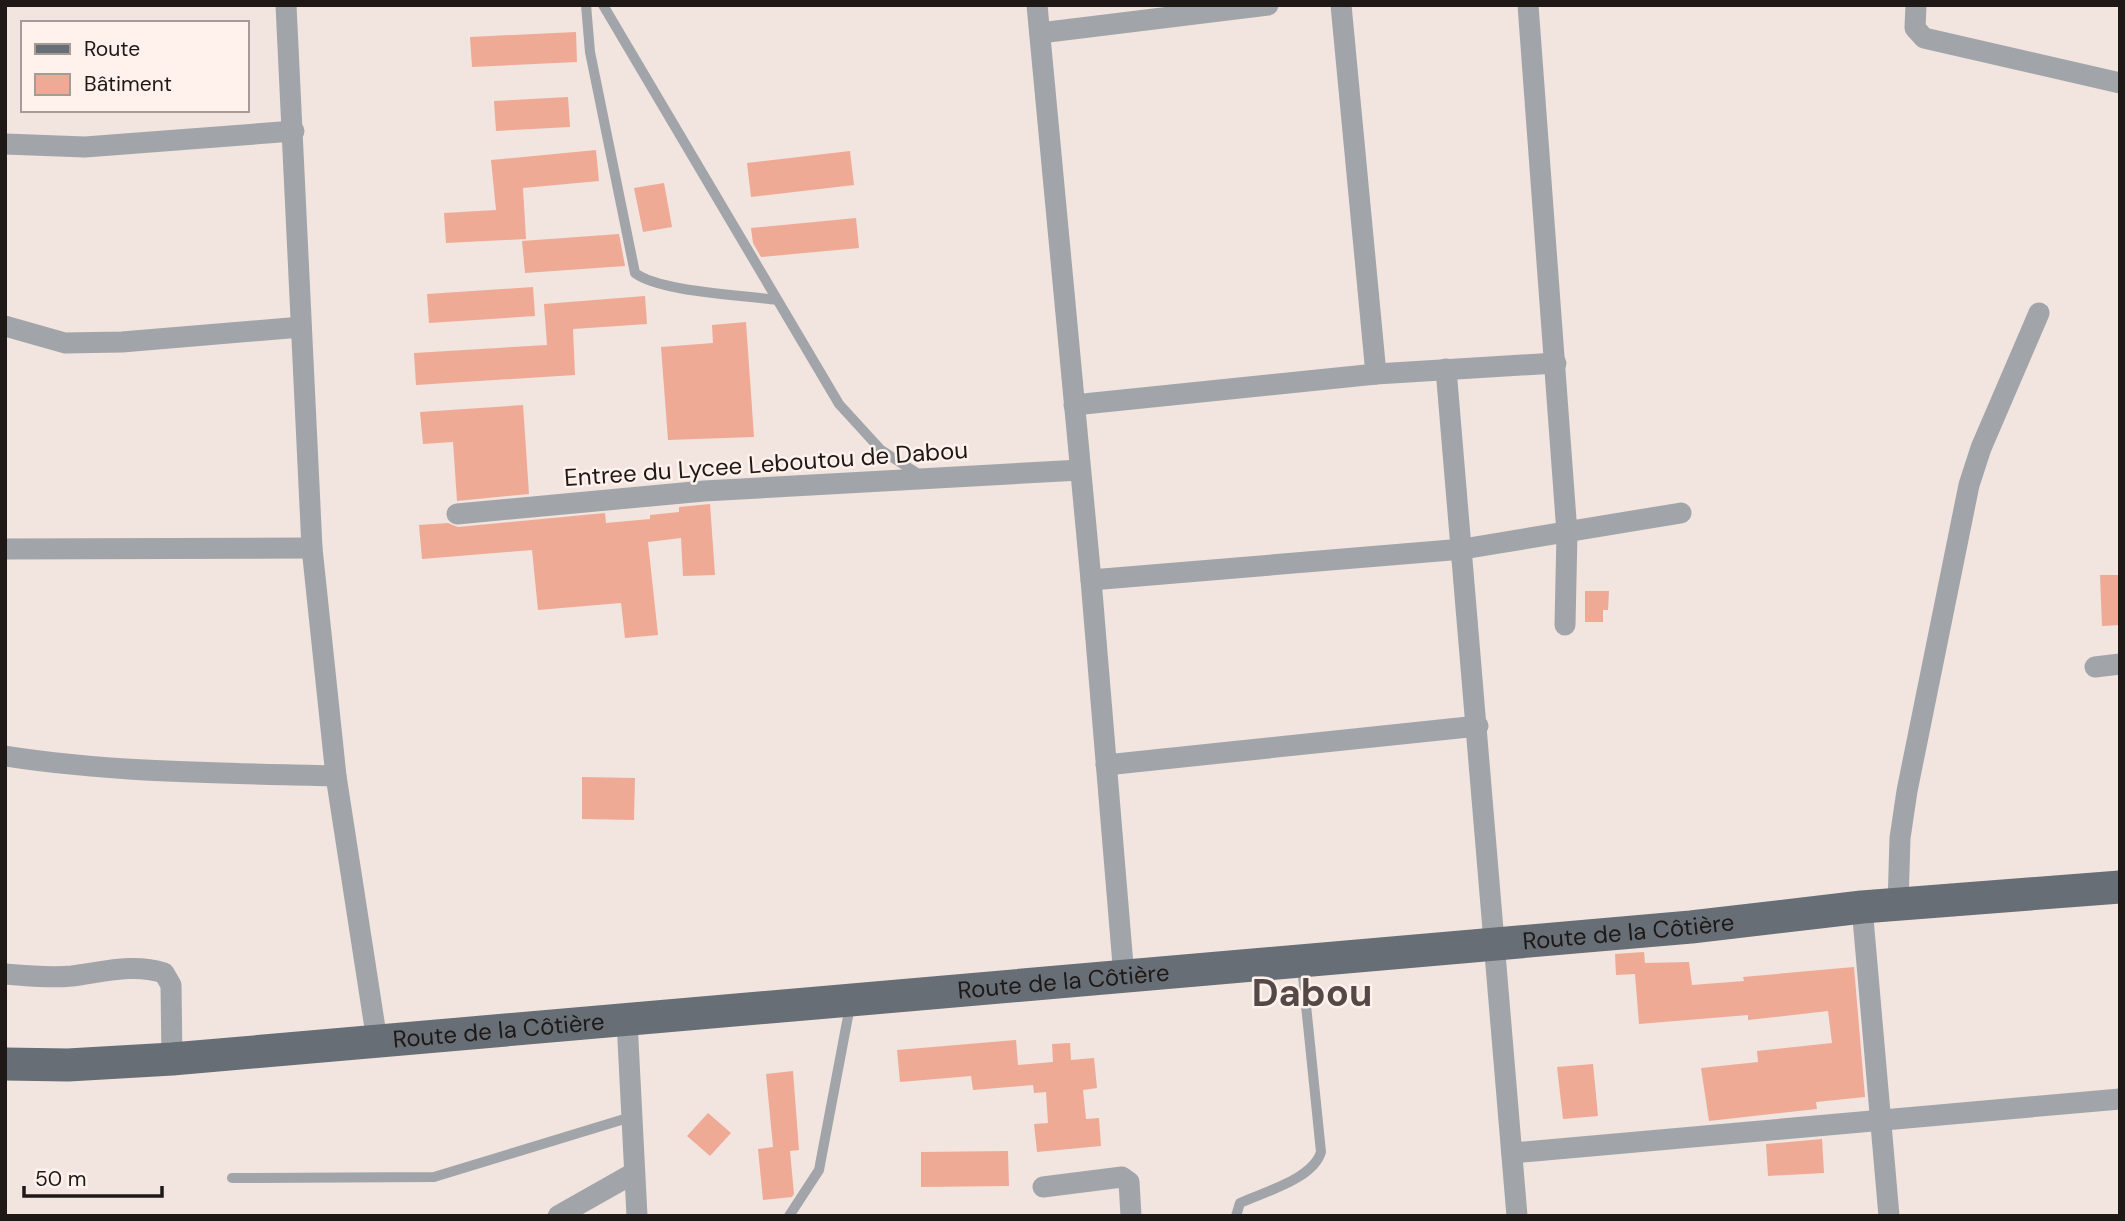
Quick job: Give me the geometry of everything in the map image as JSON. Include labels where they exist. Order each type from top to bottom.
[{"type":"main road","name":"Route de la Côtière","points":[[5,1064],[68,1065],[172,1059],[627,1021],[1493,944],[1861,907],[2120,887]]},
{"type":"street","points":[[286,5],[312,548],[336,776],[377,1041]]},
{"type":"street","points":[[1037,5],[1091,580],[1124,977]]},
{"type":"street","points":[[1040,33],[1268,5]]},
{"type":"street","points":[[1341,5],[1376,374]]},
{"type":"street","points":[[1528,5],[1567,533],[1565,625]]},
{"type":"street","points":[[1916,5],[1915,28],[1924,38],[2120,83]]},
{"type":"street","points":[[5,144],[85,148],[294,131]]},
{"type":"street","points":[[1898,905],[1900,838],[1907,791],[1969,485],[1981,448],[2039,313]]},
{"type":"street","points":[[5,326],[65,343],[122,342],[300,327]]},
{"type":"street","points":[[1074,405],[1376,374],[1556,363]]},
{"type":"street","points":[[1446,369],[1464,549],[1493,944],[1517,1216]]},
{"type":"street","name":"Entree du Lycee Leboutou de Dabou","points":[[457,514],[705,491],[1080,470]]},
{"type":"street","points":[[1091,580],[1464,549],[1681,513]]},
{"type":"street","points":[[5,549],[312,548]]},
{"type":"street","points":[[2095,667],[2120,664]]},
{"type":"street","points":[[1105,765],[1478,726]]},
{"type":"street","points":[[5,756],[50,763],[132,768],[336,776]]},
{"type":"street","points":[[1861,907],[1889,1216]]},
{"type":"street","points":[[5,974],[39,978],[144,967],[164,973],[172,985],[172,1059]]},
{"type":"street","points":[[627,1021],[636,1216]]},
{"type":"street","points":[[1512,1153],[2120,1099]]},
{"type":"street","points":[[558,1216],[634,1173]]},
{"type":"street","points":[[1043,1187],[1122,1177],[1129,1182],[1131,1216]]},
{"type":"lane","points":[[586,5],[590,52],[635,273],[644,280],[666,285],[778,300]]},
{"type":"lane","points":[[603,5],[839,404],[881,450],[926,478]]},
{"type":"lane","points":[[1236,1216],[1240,1203],[1306,1171],[1318,1161],[1321,1152],[1302,960]]},
{"type":"lane","points":[[789,1216],[820,1170],[851,1000]]},
{"type":"lane","points":[[232,1178],[434,1177],[631,1117]]},
{"type":"building","points":[[576,32],[577,62],[472,67],[470,37]]},
{"type":"building","points":[[568,97],[570,127],[496,131],[494,101]]},
{"type":"building","points":[[596,150],[599,181],[523,188],[526,239],[446,243],[444,213],[496,210],[491,160]]},
{"type":"building","points":[[850,151],[854,185],[751,197],[747,163]]},
{"type":"building","points":[[664,183],[672,227],[643,232],[634,188]]},
{"type":"building","points":[[856,218],[859,248],[761,257],[753,243],[751,228]]},
{"type":"building","points":[[619,234],[625,266],[525,273],[522,241]]},
{"type":"building","points":[[533,287],[535,316],[429,323],[427,294]]},
{"type":"building","points":[[645,296],[647,324],[573,329],[575,375],[416,385],[414,353],[547,345],[544,304]]},
{"type":"building","points":[[746,322],[754,437],[668,440],[661,347],[713,343],[712,325]]},
{"type":"building","points":[[523,405],[529,494],[457,501],[453,442],[423,444],[420,412]]},
{"type":"building","points":[[710,504],[715,575],[683,576],[681,538],[648,542],[658,635],[625,638],[621,603],[538,610],[532,550],[422,559],[419,525],[448,523],[458,527],[605,513],[606,523],[650,519],[650,515],[679,512],[679,507]]},
{"type":"building","points":[[2100,575],[2120,575],[2120,625],[2102,626]]},
{"type":"building","points":[[1585,591],[1609,591],[1608,610],[1603,610],[1603,622],[1585,622]]},
{"type":"building","points":[[582,777],[635,778],[634,820],[582,819]]},
{"type":"building","points":[[1644,952],[1645,963],[1689,962],[1692,985],[1744,981],[1743,977],[1854,967],[1865,1097],[1816,1102],[1817,1109],[1709,1121],[1701,1068],[1758,1062],[1757,1051],[1832,1043],[1828,1011],[1748,1020],[1748,1015],[1639,1024],[1635,974],[1616,975],[1615,954]]},
{"type":"building","points":[[1016,1040],[1018,1065],[1053,1062],[1052,1044],[1070,1043],[1071,1060],[1094,1058],[1097,1088],[1083,1090],[1086,1119],[1099,1118],[1101,1146],[1037,1152],[1034,1124],[1048,1123],[1046,1092],[1034,1093],[1033,1085],[973,1090],[971,1076],[900,1082],[897,1050]]},
{"type":"building","points":[[1593,1064],[1598,1116],[1563,1119],[1557,1067]]},
{"type":"building","points":[[793,1071],[799,1150],[790,1151],[794,1194],[792,1197],[763,1200],[758,1149],[773,1147],[766,1074]]},
{"type":"building","points":[[708,1113],[731,1133],[710,1156],[687,1136]]},
{"type":"building","points":[[1822,1139],[1824,1173],[1768,1176],[1766,1144]]},
{"type":"building","points":[[1008,1151],[1009,1186],[921,1187],[921,1152]]},
{"type":"district","name":"Dabou","points":[[1312,993]]}]
